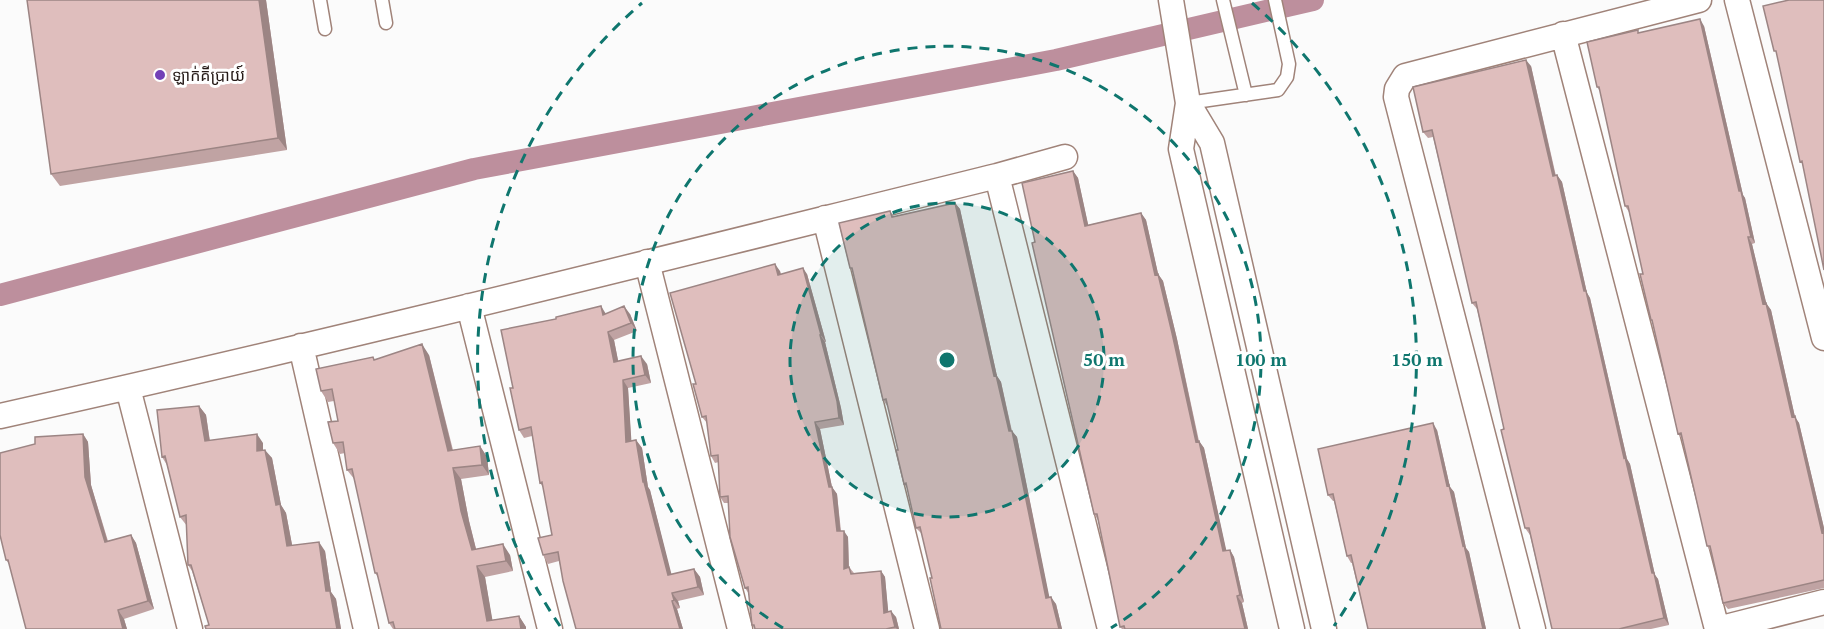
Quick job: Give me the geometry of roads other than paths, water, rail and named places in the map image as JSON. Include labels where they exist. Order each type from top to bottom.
[{"type":"street","points":[[1171,0],[1188,103],[1212,143],[1324,629]]},
{"type":"street","points":[[1533,629],[1396,97],[1397,88],[1405,76],[1699,0]]},
{"type":"street","points":[[1737,0],[1824,338]]},
{"type":"street","points":[[1563,34],[1717,629],[1824,602]]},
{"type":"street","points":[[1188,103],[1181,149],[1292,629]]},
{"type":"street","points":[[0,416],[469,306],[997,176],[1065,157]]},
{"type":"street","points":[[997,176],[1110,629]]},
{"type":"street","points":[[825,218],[927,629]]},
{"type":"street","points":[[1200,232],[1231,224]]},
{"type":"street","points":[[647,262],[740,629]]},
{"type":"street","points":[[469,306],[550,629]]},
{"type":"street","points":[[301,346],[366,629]]},
{"type":"street","points":[[1235,384],[1266,376]]},
{"type":"street","points":[[128,387],[190,629]]},
{"type":"lane","points":[[320,0],[325,29]]},
{"type":"lane","points":[[382,0],[386,23]]},
{"type":"lane","points":[[1223,0],[1246,95]]},
{"type":"lane","points":[[1188,103],[1278,90],[1287,77],[1289,64],[1275,0]]},
{"type":"waterway","points":[[0,295],[474,169],[1056,60],[1313,0]]},
{"type":"place","name":"ឡាក់គីប្រាយ៍","points":[[160,75]]}]
